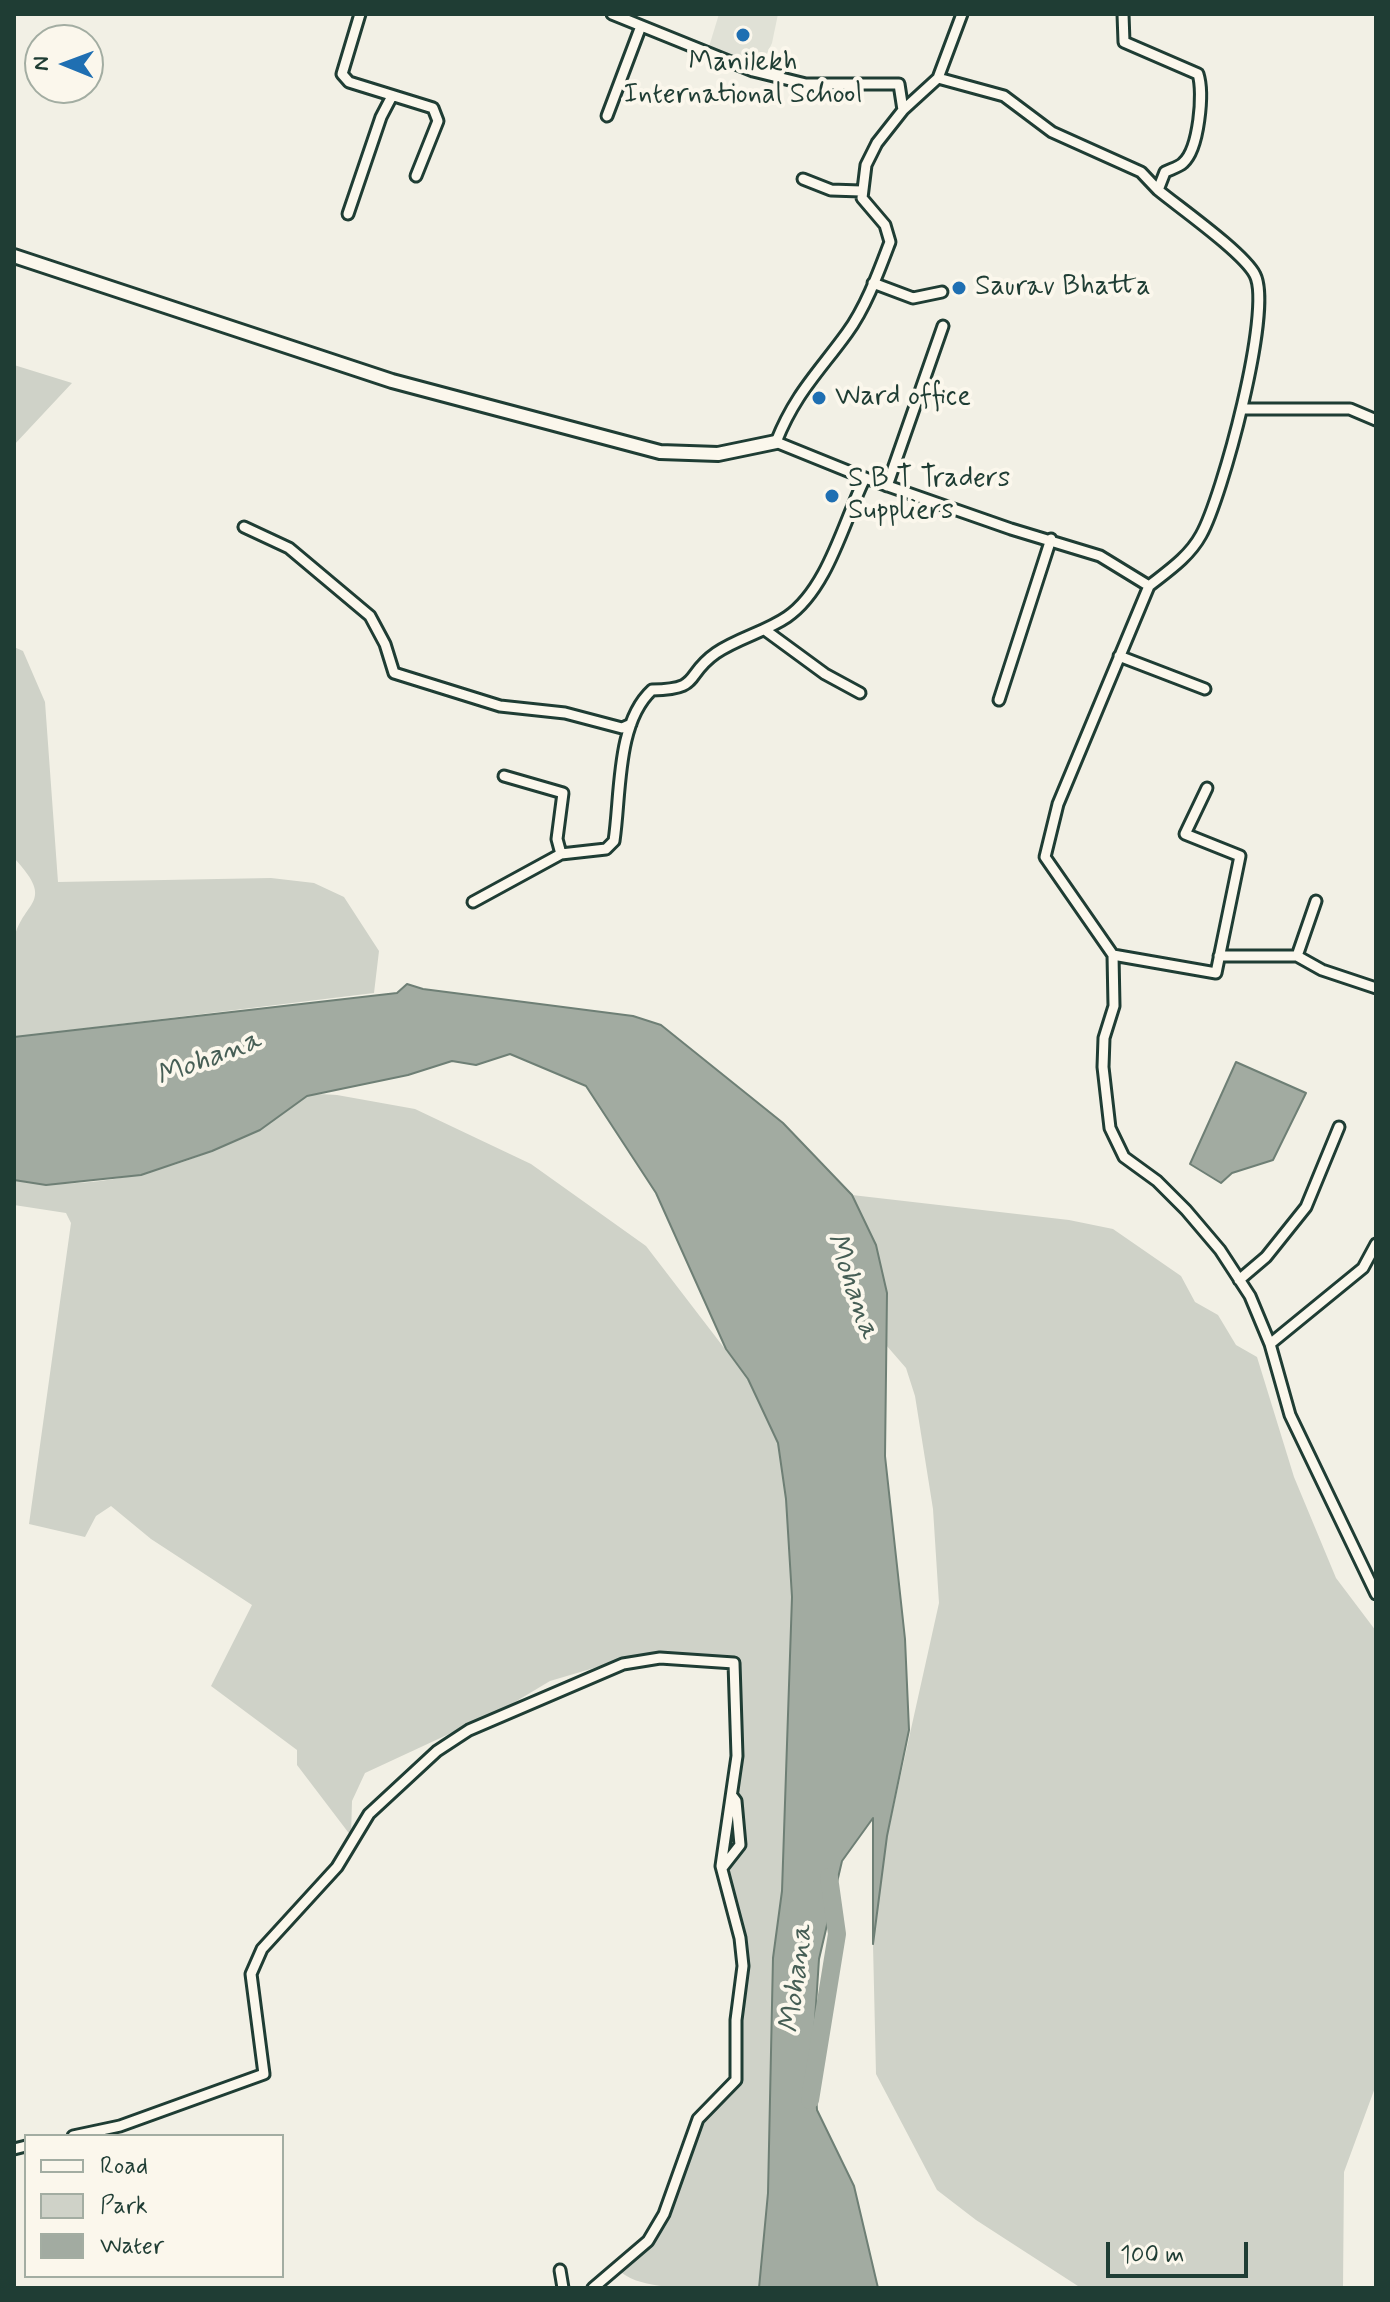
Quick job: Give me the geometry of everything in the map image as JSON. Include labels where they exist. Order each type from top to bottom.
[{"type":"main road","points":[[14,256],[392,381],[660,452],[718,454],[776,442]]},
{"type":"street","points":[[360,14],[342,74],[349,82],[433,108],[438,121],[416,176]]},
{"type":"street","points":[[612,14],[753,71],[806,84],[899,84],[903,110]]},
{"type":"street","points":[[962,14],[938,78],[903,110],[877,143],[866,165],[861,191],[870,211],[885,225],[890,242],[849,331],[814,371],[788,410],[776,442],[887,486],[1100,556],[1149,586]]},
{"type":"street","points":[[1123,14],[1124,42],[1198,74],[1203,90],[1194,143],[1185,162],[1165,172],[1158,190]]},
{"type":"street","points":[[607,116],[641,26]]},
{"type":"street","points":[[938,78],[1004,96],[1052,132],[1141,172],[1255,274],[1261,302],[1243,409],[1202,535],[1178,564],[1149,586],[1058,804],[1045,857],[1113,955],[1114,1006],[1104,1038],[1103,1067],[1110,1128],[1124,1157],[1157,1181],[1186,1210],[1239,1280],[1270,1344],[1290,1415],[1376,1594]]},
{"type":"street","points":[[348,214],[381,117],[392,96]]},
{"type":"street","points":[[803,179],[831,190],[861,191]]},
{"type":"street","points":[[873,283],[913,298],[942,292]]},
{"type":"street","points":[[887,486],[943,326]]},
{"type":"street","points":[[1243,409],[1350,409],[1376,420]]},
{"type":"street","points":[[473,902],[561,854],[606,849],[614,841],[618,787],[631,724],[639,702],[652,690],[678,689],[690,685],[714,655],[791,614],[818,580],[865,478]]},
{"type":"street","points":[[244,527],[289,548],[370,616],[385,644],[394,673],[500,706],[565,713],[622,728],[631,724]]},
{"type":"street","points":[[999,700],[1051,539]]},
{"type":"street","points":[[765,630],[825,674],[860,693]]},
{"type":"street","points":[[1119,656],[1205,689]]},
{"type":"street","points":[[504,776],[563,793],[557,839],[561,854]]},
{"type":"street","points":[[1113,955],[1216,973],[1240,856],[1185,834],[1188,821],[1207,788]]},
{"type":"street","points":[[1297,956],[1316,901]]},
{"type":"street","points":[[1219,956],[1297,956],[1322,970],[1345,975],[1376,988]]},
{"type":"street","points":[[1239,1280],[1266,1257],[1306,1207],[1339,1127]]},
{"type":"street","points":[[1270,1344],[1363,1268],[1376,1244]]},
{"type":"street","points":[[82,2134],[120,2126],[264,2074],[251,1974],[262,1949],[337,1867],[369,1814],[437,1751],[469,1730],[623,1664],[660,1658],[734,1663],[737,1756],[722,1868],[740,1938],[743,1966],[736,2020],[736,2080],[698,2119],[664,2214],[648,2241],[593,2288]]},
{"type":"street","points":[[722,1868],[740,1845],[733,1797]]},
{"type":"street","points":[[560,2270],[563,2288]]},
{"type":"shaded area","name":"Manilekh International School","points":[[719,14],[778,14],[772,43],[760,69],[708,50]]},
{"type":"green space","points":[[14,365],[72,383],[14,445]]},
{"type":"green space","points":[[14,647],[23,651],[45,702],[58,882],[271,878],[314,883],[344,897],[379,951],[374,993],[14,1037],[14,941],[35,894],[27,873],[14,858]]},
{"type":"green space","points":[[337,1095],[415,1109],[531,1164],[646,1246],[748,1379],[778,1443],[786,1499],[792,1597],[782,1891],[773,1958],[768,2194],[759,2288],[665,2286],[631,2278],[620,2271],[655,2238],[663,2225],[703,2115],[737,2088],[742,2076],[740,2011],[746,1941],[728,1868],[743,1842],[743,1817],[736,1793],[737,1664],[729,1656],[671,1655],[621,1660],[550,1681],[505,1708],[365,1773],[352,1801],[351,1836],[297,1765],[297,1750],[211,1686],[252,1605],[151,1539],[111,1506],[96,1516],[85,1537],[29,1524],[71,1223],[66,1213],[14,1205],[14,1180],[77,1183],[139,1174],[199,1156],[257,1131],[307,1096]]},
{"type":"green space","points":[[852,1195],[1069,1220],[1113,1229],[1181,1276],[1195,1302],[1218,1315],[1236,1345],[1257,1357],[1294,1477],[1336,1578],[1376,1631],[1376,2085],[1344,2172],[1343,2288],[1081,2288],[976,2220],[937,2190],[876,2074],[873,1944],[887,1837],[939,1603],[933,1509],[915,1396],[906,1368],[886,1345],[880,1268]]},
{"type":"water","points":[[407,984],[423,989],[633,1016],[661,1025],[783,1123],[852,1195],[876,1245],[887,1293],[885,1456],[905,1639],[909,1730],[887,1836],[873,1944],[873,1818],[842,1861],[819,1959],[813,2051],[817,2110],[854,2186],[878,2288],[759,2288],[768,2193],[773,1958],[782,1891],[792,1597],[786,1499],[778,1443],[748,1379],[726,1349],[656,1193],[586,1086],[510,1054],[476,1065],[452,1061],[408,1075],[307,1096],[260,1130],[212,1151],[141,1175],[46,1185],[14,1180],[14,1037],[397,993]]},
{"type":"water","points":[[1236,1062],[1306,1093],[1273,1160],[1232,1173],[1221,1183],[1190,1164]]},
{"type":"waterway","name":"Mohana","points":[[810,2100],[837,1934],[829,1877]]},
{"type":"place","name":"Manilekh International School","points":[[743,35]]},
{"type":"place","name":"Saurav Bhatta","points":[[959,288]]},
{"type":"place","name":"Ward office","points":[[819,398]]},
{"type":"place","name":"S B T Traders Suppliers","points":[[832,496]]}]
